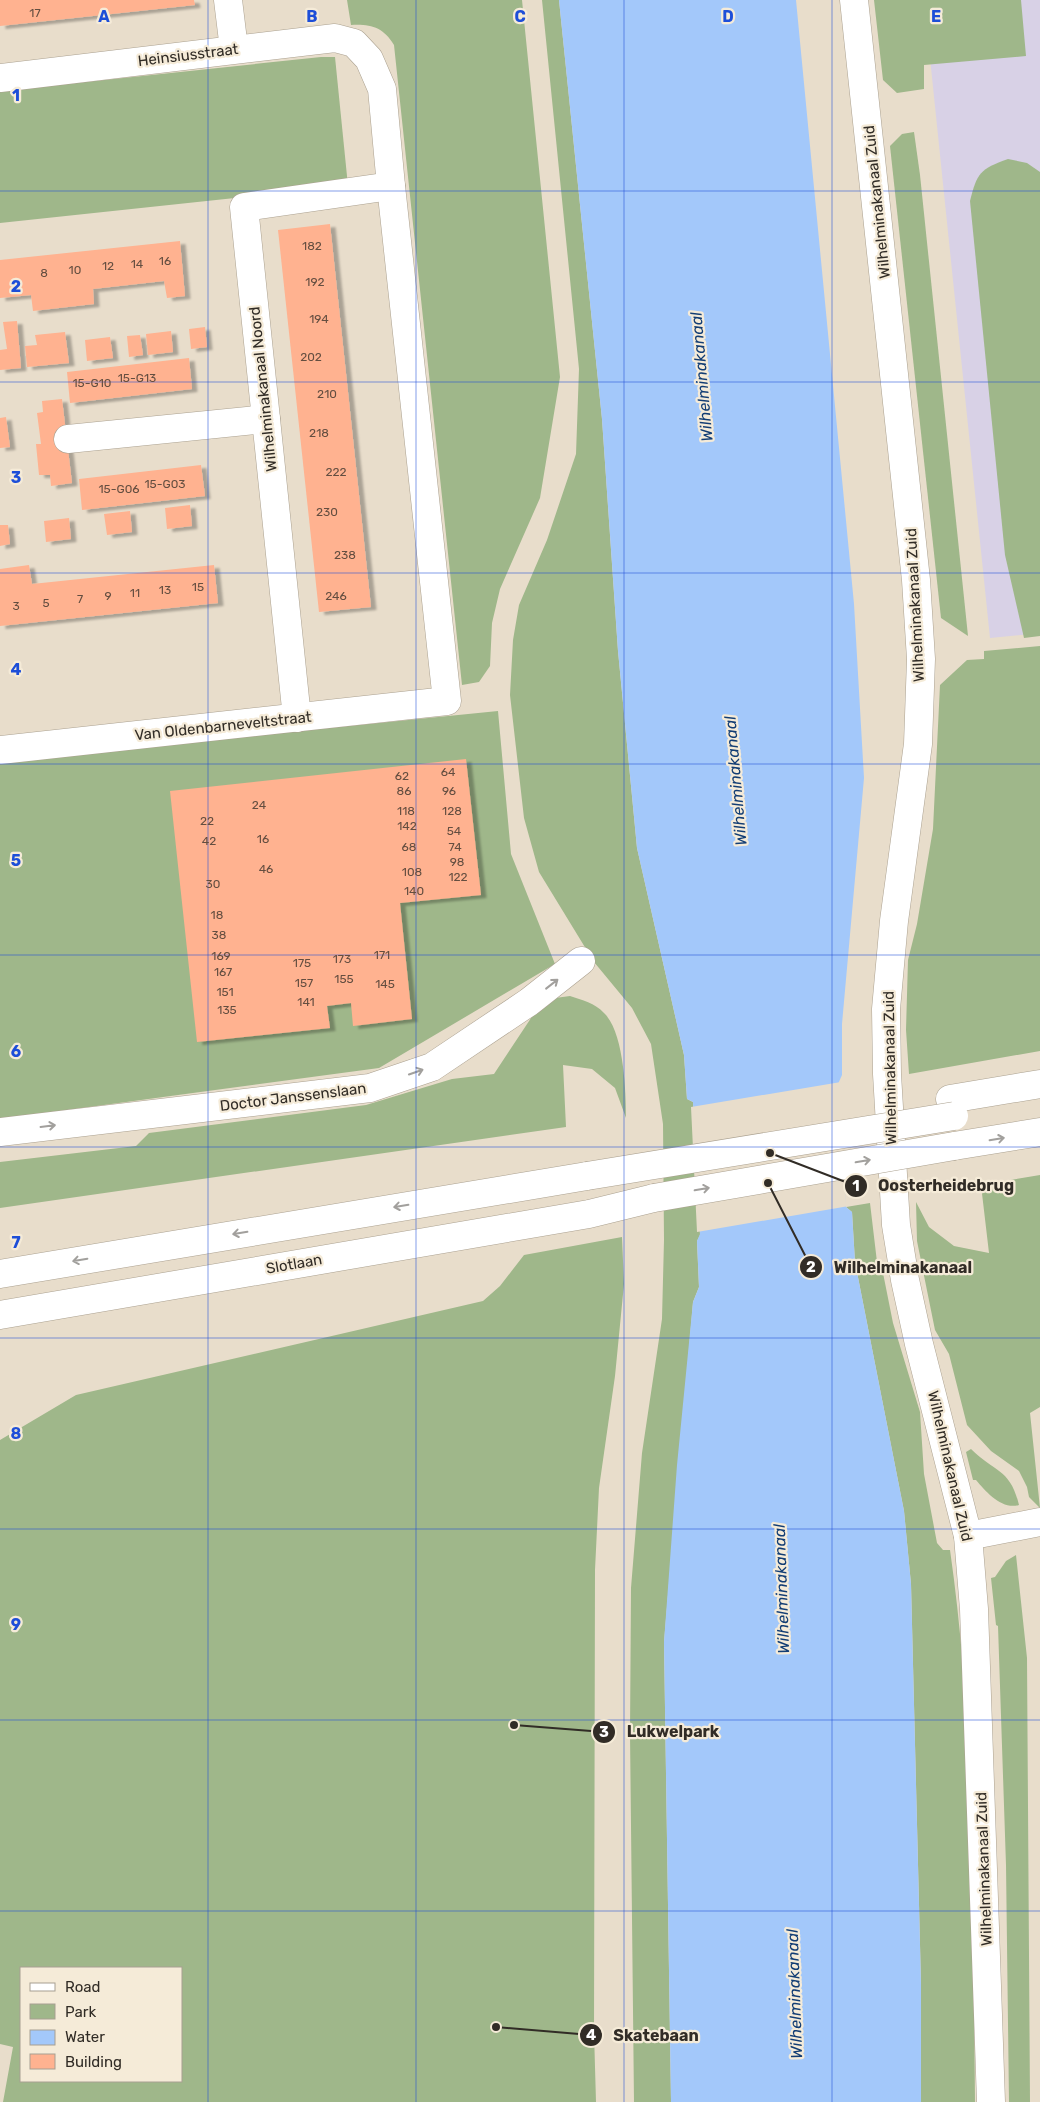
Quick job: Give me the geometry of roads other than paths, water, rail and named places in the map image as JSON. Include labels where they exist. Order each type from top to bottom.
[{"type":"street","points":[[228,0],[234,49]]},
{"type":"street","name":"Wilhelminakanaal Zuid","points":[[854,0],[916,580],[921,659],[918,744],[894,921],[886,1009],[887,1074],[896,1226],[905,1280],[921,1352],[968,1536],[974,1609],[991,2102]]},
{"type":"street","name":"Heinsiusstraat","points":[[0,78],[336,38],[354,43],[369,59],[382,89],[391,186]]},
{"type":"street","name":"Wilhelminakanaal Noord","points":[[297,718],[244,207],[391,186]]},
{"type":"street","name":"Van Oldenbarneveltstraat","points":[[0,750],[447,701],[391,186]]},
{"type":"street","points":[[68,440],[266,419]]},
{"type":"street","name":"Doctor Janssenslaan","points":[[0,1132],[370,1088],[432,1067],[529,1002],[581,961]]},
{"type":"street","points":[[0,1274],[588,1188],[952,1107],[1040,1084]]},
{"type":"street","points":[[952,1107],[1040,1101]]},
{"type":"street","points":[[0,1256],[113,1235],[588,1188],[654,1198],[1040,1132]]},
{"type":"street","name":"Slotlaan","points":[[0,1297],[588,1188]]},
{"type":"street","name":"Slotlaan","points":[[0,1315],[588,1188]]},
{"type":"street","points":[[968,1536],[1040,1522]]},
{"type":"water","points":[[559,0],[796,0],[854,604],[864,778],[842,1024],[842,1075],[838,1084],[846,1207],[852,1212],[855,1262],[904,1511],[911,1584],[921,1984],[921,2102],[671,2102],[664,1642],[677,1465],[693,1302],[699,1287],[697,1241],[700,1234],[693,1102],[687,1099],[684,1055],[637,848],[618,651],[602,419]]},
{"type":"place","name":"Oosterheidebrug","points":[[770,1153]]},
{"type":"place","name":"Wilhelminakanaal","points":[[768,1183]]},
{"type":"place","name":"Lukwelpark","points":[[514,1725]]},
{"type":"place","name":"Skatebaan","points":[[496,2027]]}]
